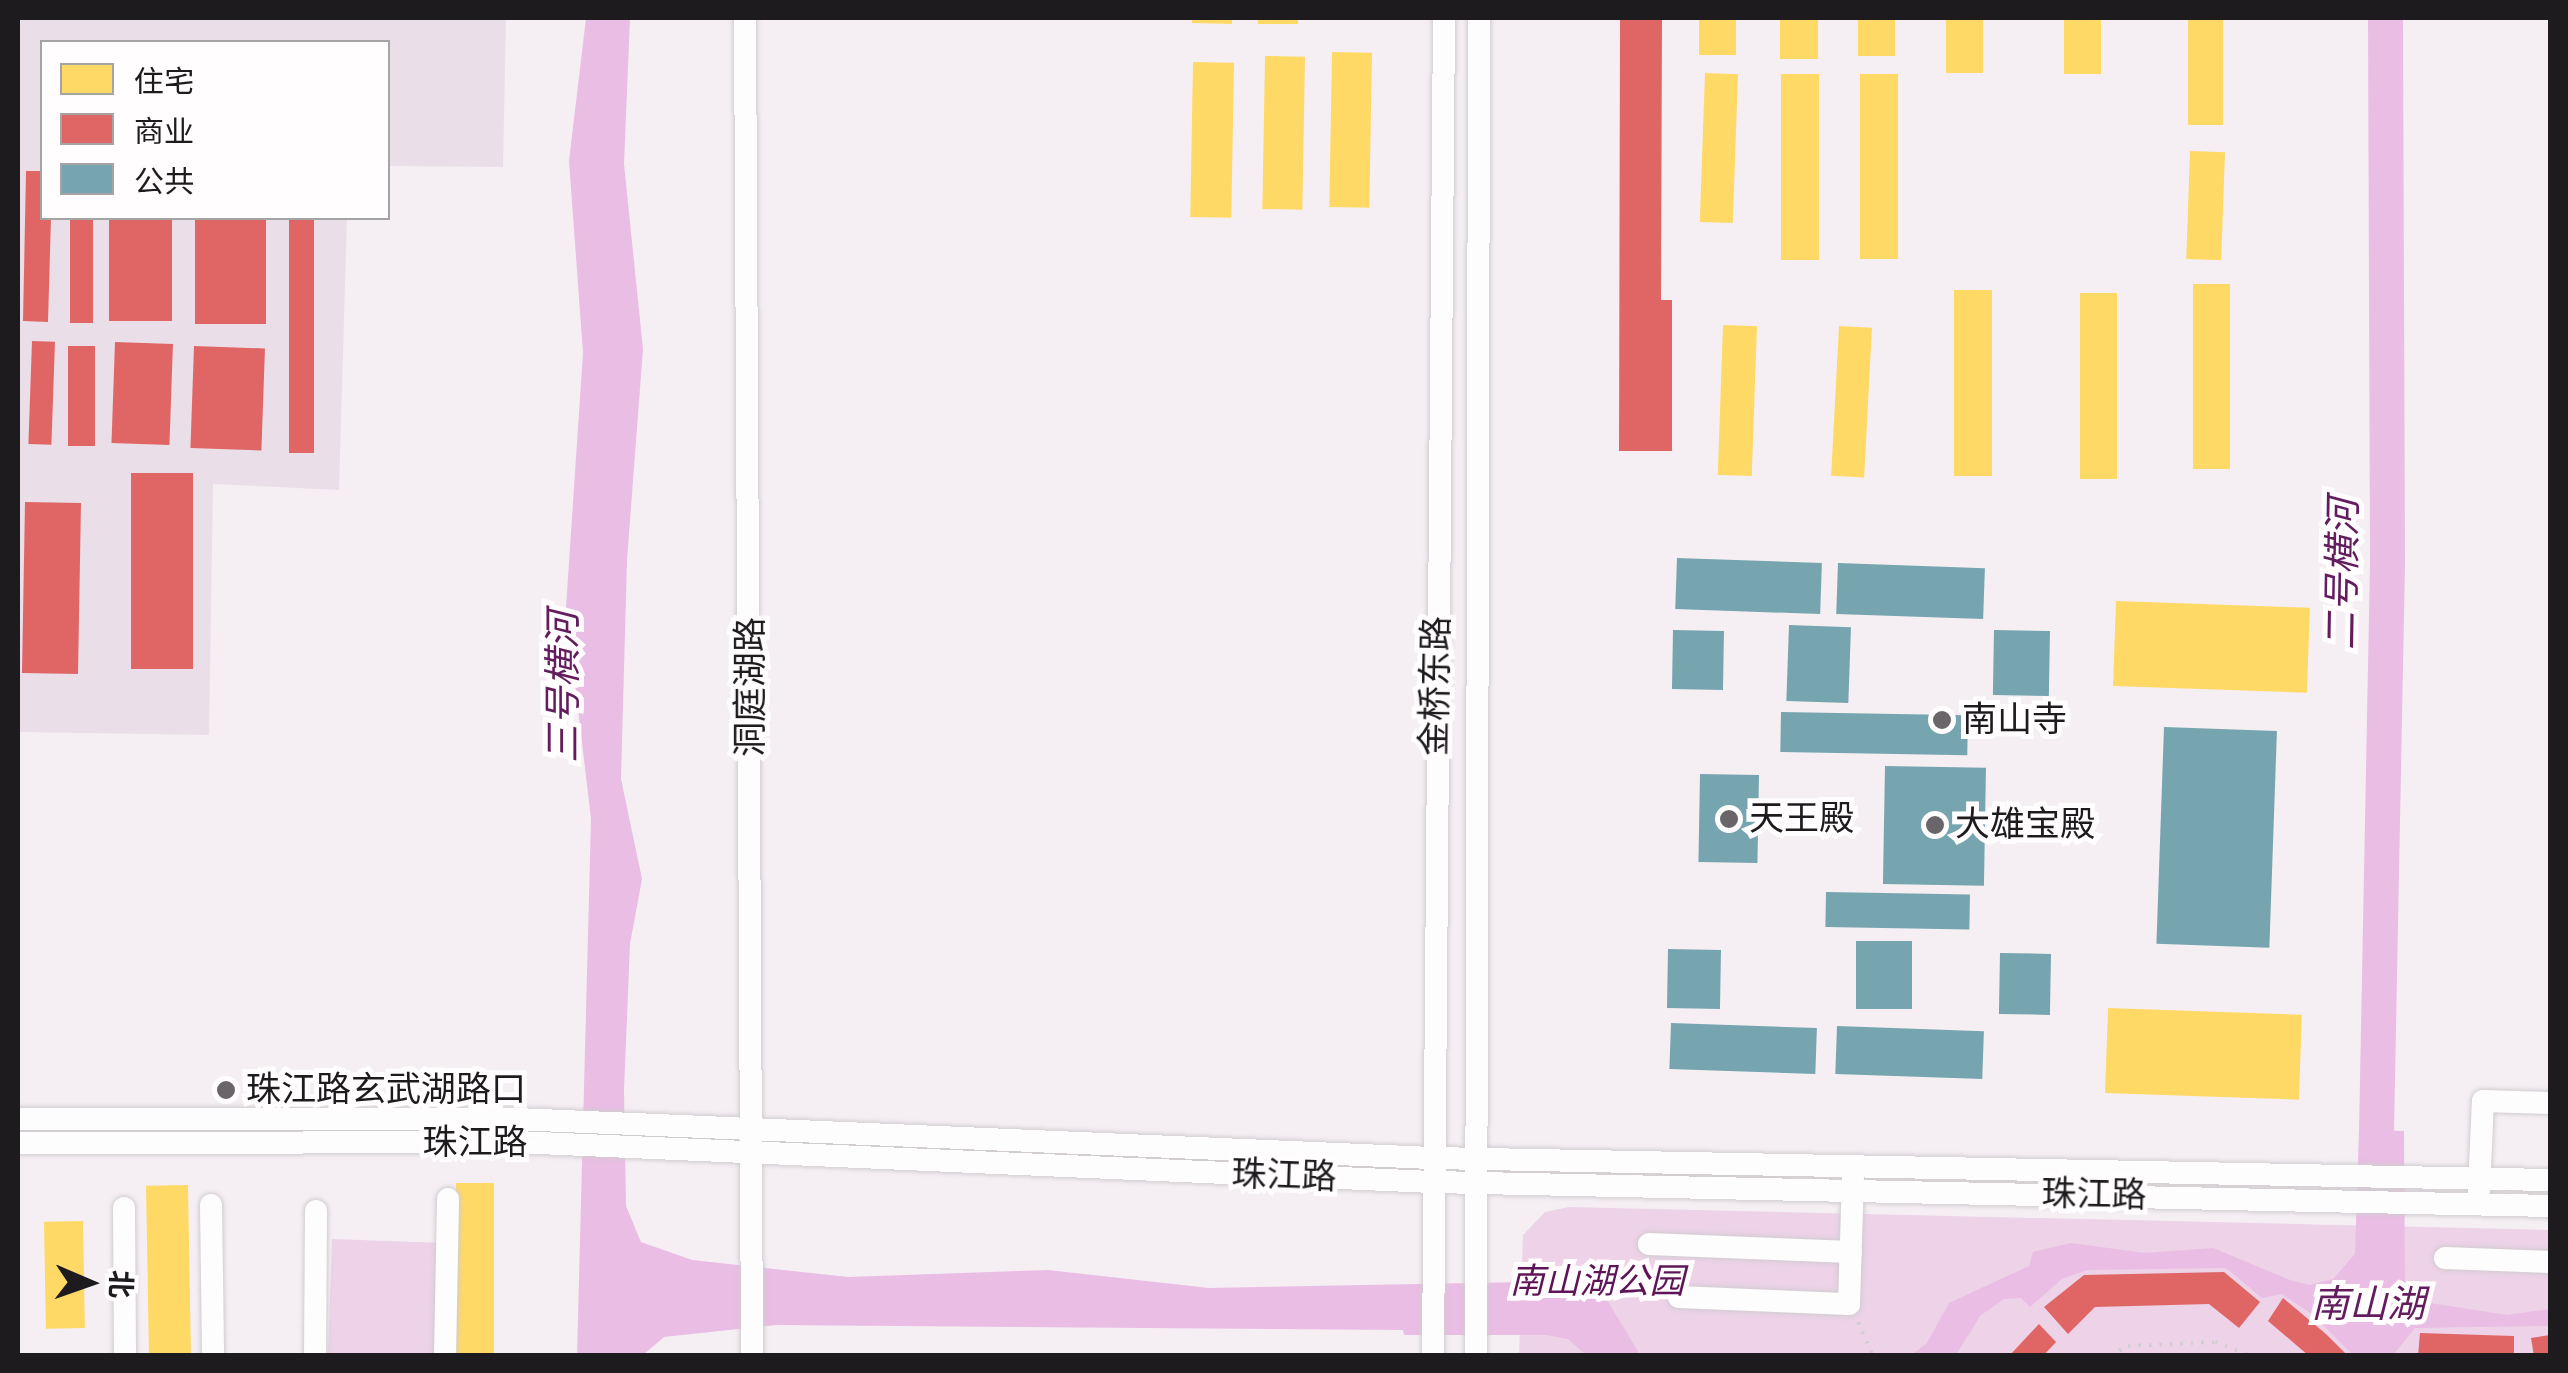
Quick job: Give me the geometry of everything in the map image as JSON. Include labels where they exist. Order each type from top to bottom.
[{"type":"street","name":"洞庭湖路","points":[[746,18],[752,1347]]},
{"type":"street","name":"金桥东路","points":[[1433,1348],[1444,18]]},
{"type":"street","name":"金桥东路","points":[[1476,1348],[1479,18]]},
{"type":"street","points":[[2479,1204],[2483,1101],[2550,1103]]},
{"type":"street","name":"珠江路","points":[[18,1119],[558,1133],[637,1149],[754,1156],[1433,1170],[1476,1156],[2550,1180]]},
{"type":"street","name":"珠江路","points":[[18,1144],[558,1133],[638,1125],[1433,1170],[1476,1181],[2550,1206]]},
{"type":"street","points":[[1679,1297],[1849,1304],[1853,1165]]},
{"type":"street","points":[[445,1356],[448,1199]]},
{"type":"street","points":[[211,1205],[213,1356]]},
{"type":"street","points":[[124,1208],[125,1356]]},
{"type":"street","points":[[315,1356],[316,1211]]},
{"type":"street","points":[[1649,1244],[1851,1252]]},
{"type":"street","points":[[2445,1258],[2550,1262]]},
{"type":"path","points":[[1849,1304],[1873,1356]]},
{"type":"path","points":[[2110,1356],[2128,1346],[2214,1342],[2249,1355]]},
{"type":"shaded area","points":[[18,18],[506,18],[503,167],[390,166],[390,40],[40,40],[40,220],[347,220],[339,490],[213,484],[209,735],[18,732]]},
{"type":"green space","name":"南山湖公园","points":[[1569,1207],[2550,1230],[2550,1355],[1519,1356],[1523,1235],[1545,1212]]},
{"type":"green space","points":[[332,1239],[445,1243],[441,1356],[328,1356]]},
{"type":"water","points":[[586,18],[630,18],[624,164],[643,349],[627,560],[621,779],[642,879],[630,944],[624,1090],[626,1206],[641,1242],[692,1260],[848,1277],[1048,1270],[1209,1288],[1572,1281],[1607,1300],[1640,1355],[1586,1355],[1568,1339],[1546,1335],[1404,1335],[1403,1330],[776,1325],[664,1337],[643,1355],[577,1356],[591,819],[566,607],[583,353],[569,161]]},
{"type":"water","name":"南山湖","points":[[2359,1130],[2404,1131],[2405,1282],[2417,1301],[2507,1315],[2550,1309],[2550,1326],[2415,1328],[2393,1355],[2353,1355],[2313,1315],[2282,1294],[2262,1298],[2226,1268],[2087,1270],[2062,1279],[2030,1307],[2021,1298],[2004,1299],[1980,1316],[1956,1355],[1910,1356],[1927,1343],[1949,1303],[2029,1266],[2033,1252],[2071,1243],[2145,1253],[2213,1248],[2290,1280],[2310,1285],[2333,1279],[2355,1254]]},
{"type":"building: 住宅","points":[[1192,18],[1232,18],[1232,24],[1192,23]]},
{"type":"building: 住宅","points":[[1258,18],[1298,18],[1298,24],[1258,24]]},
{"type":"building: 住宅","points":[[1699,18],[1736,18],[1736,55],[1699,55]]},
{"type":"building: 住宅","points":[[1780,18],[1818,18],[1818,59],[1780,59]]},
{"type":"building: 住宅","points":[[1858,18],[1895,18],[1895,56],[1858,56]]},
{"type":"building: 住宅","points":[[1946,18],[1983,18],[1983,73],[1946,73]]},
{"type":"building: 住宅","points":[[2064,18],[2101,18],[2101,74],[2064,74]]},
{"type":"building: 住宅","points":[[2188,18],[2223,18],[2223,125],[2188,125]]},
{"type":"building: 住宅","points":[[1332,52],[1372,53],[1369,208],[1329,207]]},
{"type":"building: 住宅","points":[[1265,56],[1305,57],[1302,210],[1262,209]]},
{"type":"building: 住宅","points":[[1193,62],[1234,63],[1231,218],[1190,217]]},
{"type":"building: 住宅","points":[[1705,73],[1738,74],[1733,223],[1700,222]]},
{"type":"building: 住宅","points":[[1781,74],[1819,74],[1819,260],[1781,260]]},
{"type":"building: 住宅","points":[[1860,74],[1898,74],[1898,259],[1860,259]]},
{"type":"building: 住宅","points":[[2190,151],[2225,152],[2221,260],[2186,259]]},
{"type":"building: 住宅","points":[[2193,284],[2230,284],[2230,469],[2193,469]]},
{"type":"building: 住宅","points":[[1954,290],[1992,290],[1992,476],[1954,476]]},
{"type":"building: 住宅","points":[[2080,293],[2117,293],[2117,479],[2080,479]]},
{"type":"building: 住宅","points":[[1723,325],[1757,326],[1752,476],[1718,475]]},
{"type":"building: 住宅","points":[[1839,326],[1872,328],[1864,478],[1831,476]]},
{"type":"building: 住宅","points":[[2116,601],[2310,608],[2307,693],[2113,686]]},
{"type":"building: 住宅","points":[[2108,1008],[2302,1015],[2299,1100],[2105,1093]]},
{"type":"building: 住宅","points":[[456,1183],[494,1183],[494,1356],[456,1356]]},
{"type":"building: 住宅","points":[[188,1185],[191,1356],[149,1356],[146,1186]]},
{"type":"building: 住宅","points":[[83,1221],[85,1328],[46,1329],[44,1222]]},
{"type":"building: 商业","points":[[1620,18],[1662,18],[1661,300],[1672,300],[1672,451],[1619,451]]},
{"type":"building: 商业","points":[[26,171],[40,171],[40,220],[51,220],[48,322],[23,321]]},
{"type":"building: 商业","points":[[70,220],[93,220],[93,323],[70,323]]},
{"type":"building: 商业","points":[[109,220],[172,220],[172,321],[109,321]]},
{"type":"building: 商业","points":[[195,220],[266,220],[266,324],[195,324]]},
{"type":"building: 商业","points":[[289,220],[314,220],[314,453],[289,453]]},
{"type":"building: 商业","points":[[32,341],[55,342],[51,445],[28,444]]},
{"type":"building: 商业","points":[[115,342],[173,344],[169,445],[111,443]]},
{"type":"building: 商业","points":[[68,346],[95,346],[95,446],[68,446]]},
{"type":"building: 商业","points":[[194,346],[265,348],[261,450],[190,448]]},
{"type":"building: 商业","points":[[131,473],[193,473],[193,669],[131,669]]},
{"type":"building: 商业","points":[[25,502],[81,503],[78,674],[22,673]]},
{"type":"building: 商业","points":[[2224,1272],[2260,1302],[2239,1328],[2209,1304],[2095,1307],[2068,1334],[2044,1307],[2084,1275]]},
{"type":"building: 商业","points":[[2283,1298],[2348,1356],[2309,1356],[2268,1321]]},
{"type":"building: 商业","points":[[2039,1324],[2056,1342],[2043,1356],[2009,1356]]},
{"type":"building: 商业","points":[[2420,1333],[2514,1336],[2514,1356],[2418,1356]]},
{"type":"building: 商业","points":[[2550,1335],[2550,1356],[2534,1356],[2531,1338]]},
{"type":"building: 公共","points":[[1677,558],[1822,563],[1820,614],[1675,609]]},
{"type":"building: 公共","points":[[1838,563],[1985,568],[1983,619],[1836,614]]},
{"type":"building: 公共","points":[[1789,625],[1851,627],[1848,703],[1786,701]]},
{"type":"building: 公共","points":[[1673,630],[1724,631],[1723,690],[1672,689]]},
{"type":"building: 公共","points":[[1994,630],[2050,631],[2049,696],[1993,695]]},
{"type":"building: 公共","points":[[1781,712],[1968,715],[1967,755],[1780,752]]},
{"type":"building: 公共","points":[[2164,727],[2277,731],[2269,948],[2156,944]]},
{"type":"building: 公共","name":"大雄宝殿","points":[[1885,766],[1986,768],[1984,886],[1883,884]]},
{"type":"building: 公共","name":"天王殿","points":[[1700,774],[1759,775],[1757,863],[1698,862]]},
{"type":"building: 公共","points":[[1826,892],[1970,895],[1969,930],[1825,927]]},
{"type":"building: 公共","points":[[1856,941],[1912,941],[1912,1009],[1856,1009]]},
{"type":"building: 公共","points":[[1668,949],[1721,950],[1720,1009],[1667,1008]]},
{"type":"building: 公共","points":[[2000,953],[2051,954],[2050,1015],[1999,1014]]},
{"type":"building: 公共","points":[[1671,1023],[1817,1028],[1815,1074],[1669,1069]]},
{"type":"building: 公共","points":[[1837,1026],[1984,1031],[1982,1079],[1835,1074]]},
{"type":"waterway","name":"二号横河","points":[[2376,1131],[2387,563],[2385,18]]},
{"type":"place","name":"南山寺","points":[[1942,720]]},
{"type":"place","name":"天王殿","points":[[1729,819]]},
{"type":"place","name":"大雄宝殿","points":[[1935,825]]},
{"type":"place","name":"珠江路玄武湖路口","points":[[226,1090]]},
{"type":"water label","name":"三号横河","points":[[564,687]]}]
